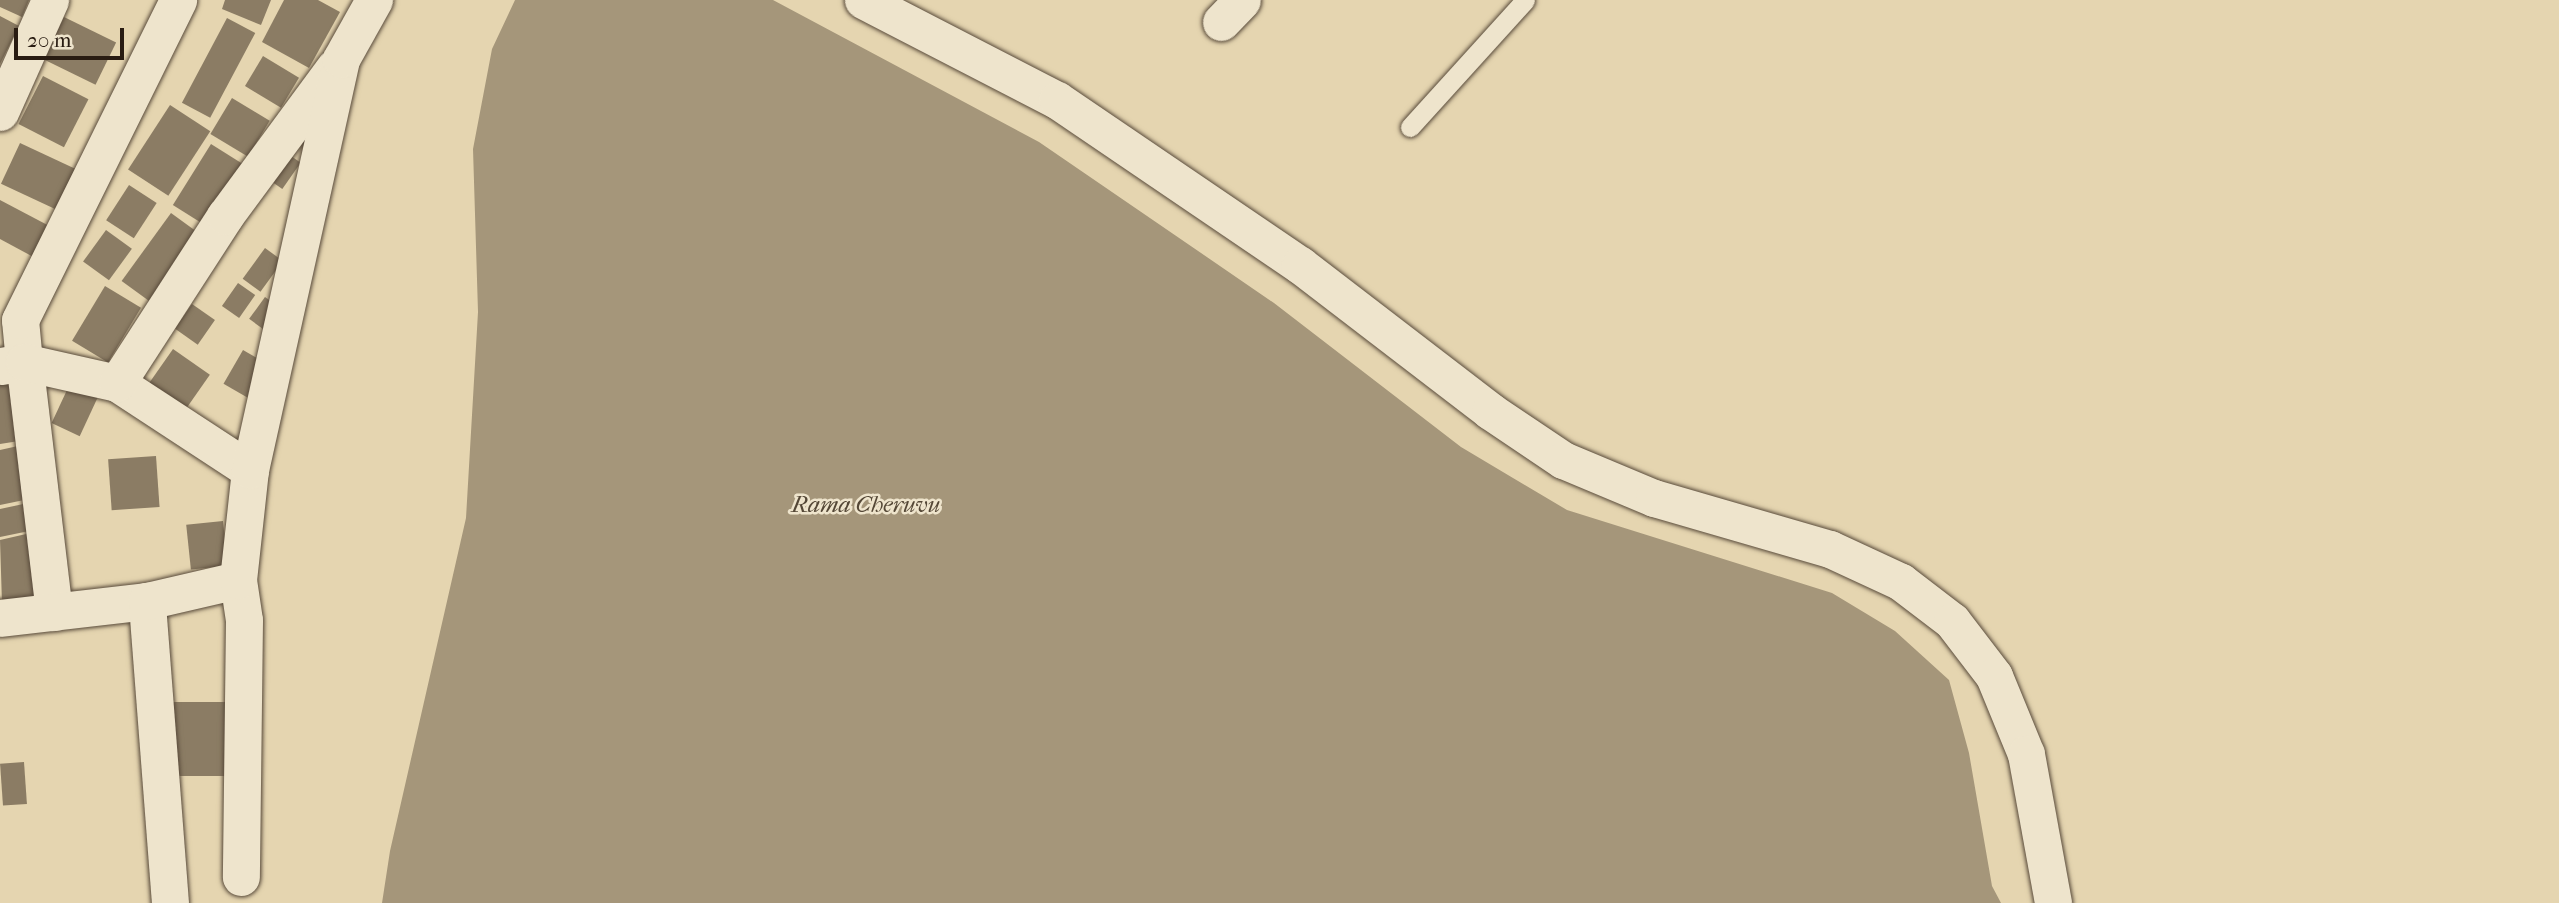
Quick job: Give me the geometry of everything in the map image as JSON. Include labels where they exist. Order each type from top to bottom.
[{"type":"street","points":[[0,112],[50,0]]},
{"type":"street","points":[[54,612],[12,364],[20,320],[178,0]]},
{"type":"street","points":[[117,383],[225,216],[341,59],[373,0]]},
{"type":"street","points":[[863,0],[1058,100],[1300,265],[1490,411],[1563,460],[1654,498],[1830,549],[1911,590],[1952,621],[1994,676],[2026,754],[2053,903]]},
{"type":"street","points":[[241,877],[244,620],[239,580],[250,470],[341,59]]},
{"type":"street","points":[[12,364],[117,383],[250,470]]},
{"type":"street","points":[[0,618],[147,601],[239,580]]},
{"type":"street","points":[[147,601],[170,903]]},
{"type":"lane","points":[[1410,127],[1525,0]]},
{"type":"water","name":"Rama Cheruvu","points":[[515,0],[773,0],[1039,142],[1274,303],[1461,447],[1567,510],[1832,593],[1895,631],[1949,680],[1969,753],[1992,886],[2001,903],[382,903],[390,851],[466,518],[478,312],[473,149],[492,49]]},
{"type":"building","points":[[0,0],[29,0],[22,17],[0,7]]},
{"type":"building","points":[[225,0],[271,0],[261,25],[222,9]]},
{"type":"building","points":[[284,0],[318,0],[340,12],[309,68],[262,42]]},
{"type":"building","points":[[0,16],[19,26],[0,64]]},
{"type":"building","points":[[64,17],[116,42],[96,85],[43,59]]},
{"type":"building","points":[[227,18],[255,33],[210,118],[182,103]]},
{"type":"building","points":[[263,56],[299,78],[281,108],[245,86]]},
{"type":"building","points":[[43,76],[88,99],[64,147],[18,124]]},
{"type":"building","points":[[232,98],[270,121],[248,157],[210,134]]},
{"type":"building","points":[[170,105],[210,131],[168,196],[128,170]]},
{"type":"building","points":[[20,143],[79,170],[60,211],[1,184]]},
{"type":"building","points":[[211,144],[243,164],[205,225],[173,205]]},
{"type":"building","points":[[281,149],[301,163],[282,189],[263,175]]},
{"type":"building","points":[[129,185],[157,203],[134,238],[106,220]]},
{"type":"building","points":[[0,200],[55,229],[39,260],[0,239]]},
{"type":"building","points":[[171,213],[199,233],[149,301],[122,281]]},
{"type":"building","points":[[106,230],[132,249],[109,280],[83,262]]},
{"type":"building","points":[[265,248],[283,261],[260,292],[243,279]]},
{"type":"building","points":[[238,283],[255,295],[239,318],[222,306]]},
{"type":"building","points":[[105,286],[141,308],[108,362],[72,341]]},
{"type":"building","points":[[265,297],[284,311],[269,333],[249,319]]},
{"type":"building","points":[[192,304],[215,320],[198,345],[175,329]]},
{"type":"building","points":[[173,349],[210,375],[183,413],[146,388]]},
{"type":"building","points":[[243,350],[271,366],[251,400],[224,384]]},
{"type":"building","points":[[74,375],[102,388],[80,436],[52,423]]},
{"type":"building","points":[[9,384],[19,441],[0,444],[0,385]]},
{"type":"building","points":[[18,446],[29,499],[0,505],[0,450]]},
{"type":"building","points":[[156,456],[160,507],[112,510],[108,459]]},
{"type":"building","points":[[28,503],[34,530],[0,537],[0,509]]},
{"type":"building","points":[[223,521],[228,566],[191,570],[186,525]]},
{"type":"building","points":[[35,532],[48,594],[2,603],[0,540]]},
{"type":"building","points":[[167,702],[235,702],[235,776],[167,776]]},
{"type":"building","points":[[24,762],[27,804],[3,806],[0,764]]}]
